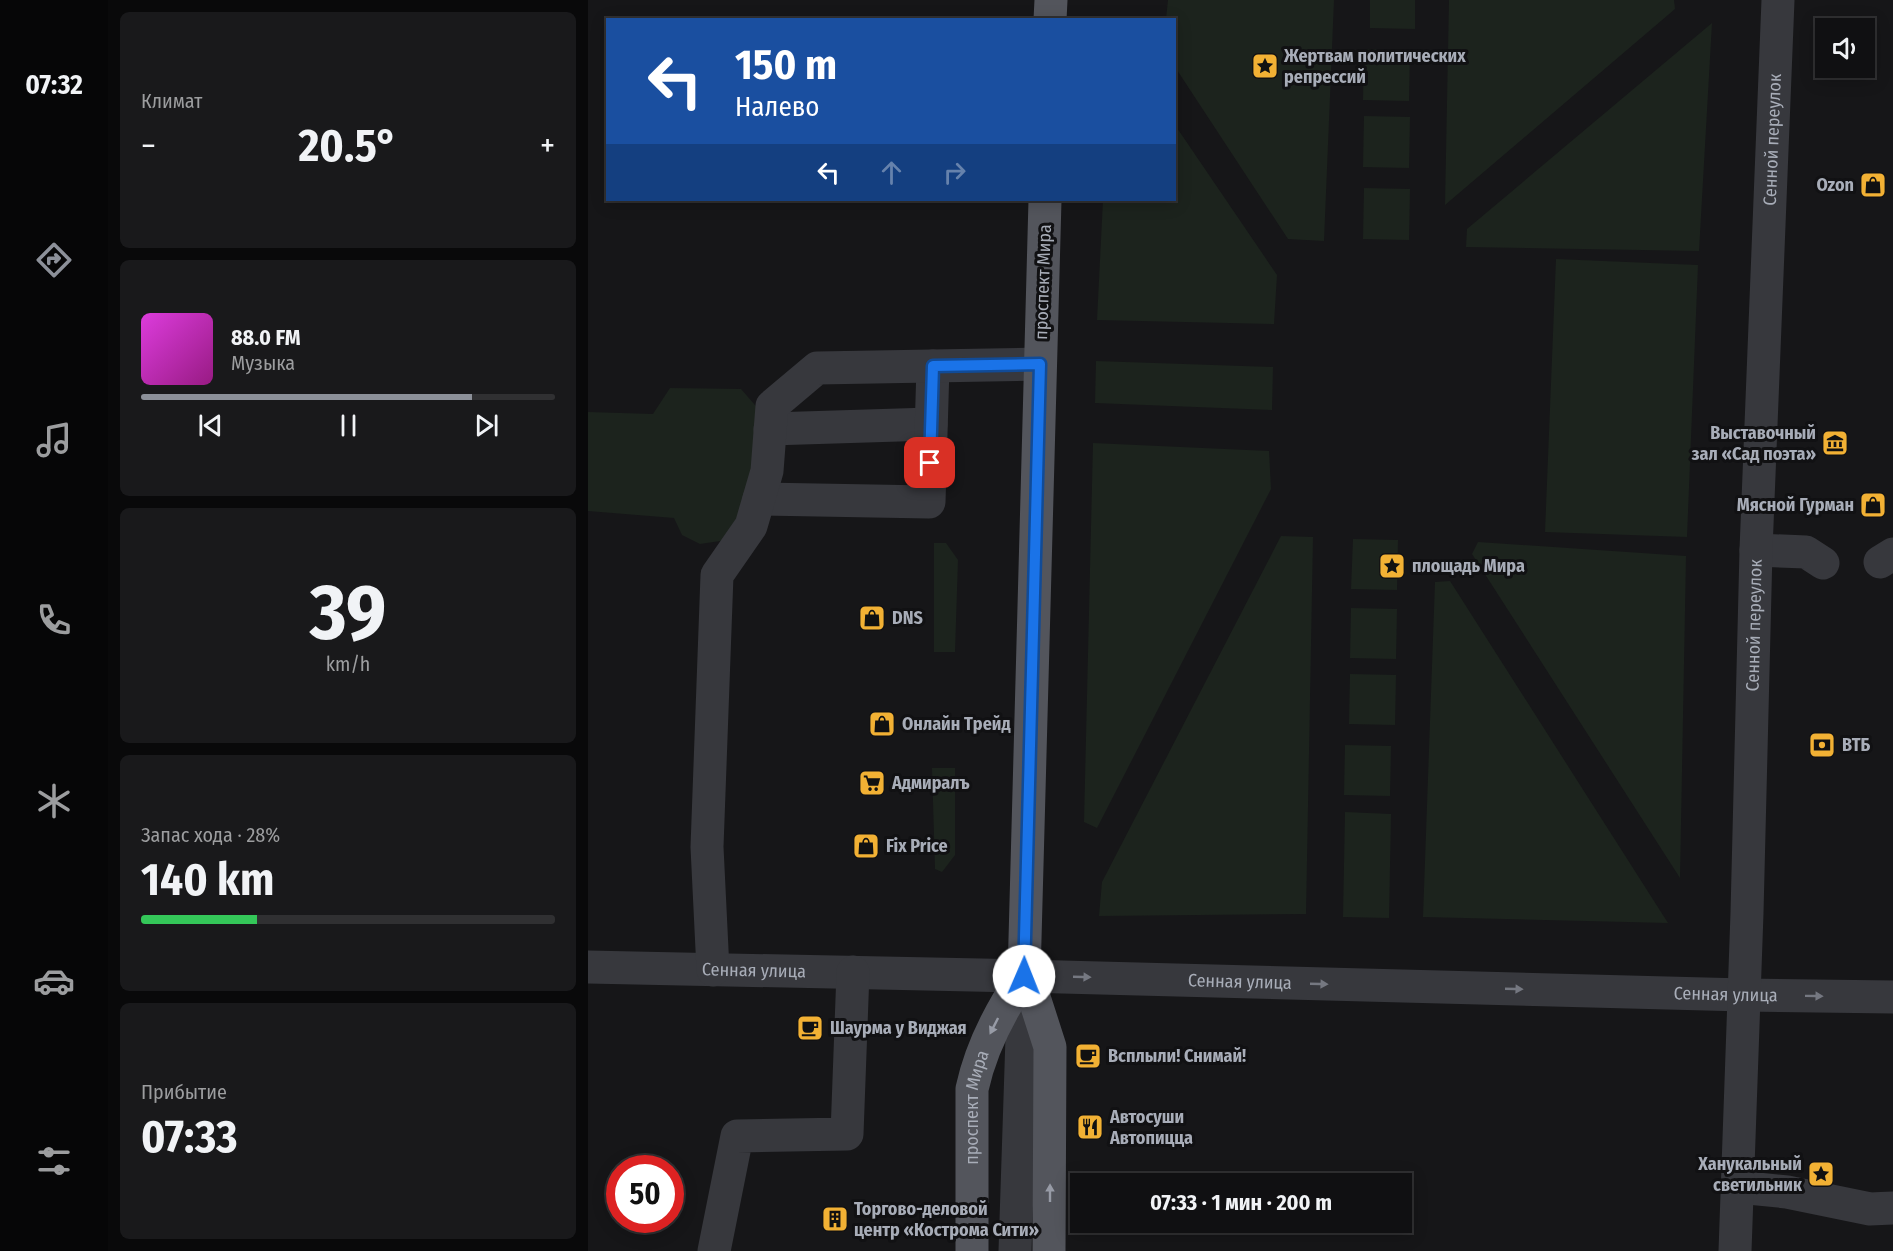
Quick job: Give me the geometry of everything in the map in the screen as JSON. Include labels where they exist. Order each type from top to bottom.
[{"type":"main road","points":[[1050,18],[1051,0]]},
{"type":"main road","name":"проспект Мира","points":[[1045,201],[1024,976],[1032,991],[1050,1047],[1049,1251]]},
{"type":"main road","name":"проспект Мира","points":[[972,1251],[972,1089],[978,1064],[990,1033],[1024,976]]},
{"type":"street","name":"Сенной переулок","points":[[1735,1251],[1756,550],[1778,0]]},
{"type":"street","points":[[700,969],[717,575],[751,526],[767,471],[772,406],[817,368],[1040,364]]},
{"type":"street","points":[[759,499],[929,502],[933,366]]},
{"type":"street","points":[[770,429],[932,424]]},
{"type":"street","points":[[1756,550],[1818,553]]},
{"type":"street","name":"Сенная улица","points":[[588,967],[1893,997]]},
{"type":"street","points":[[714,1251],[737,1136],[847,1134],[853,972]]},
{"type":"street","points":[[1015,1251],[1024,976]]},
{"type":"street","points":[[1738,1187],[1787,1192],[1870,1209],[1893,1208]]},
{"type":"shaded area","points":[[1168,0],[1334,0],[1324,241],[1288,239],[1176,69],[1176,18],[1166,18]]},
{"type":"shaded area","points":[[1370,0],[1415,0],[1415,29],[1370,28]]},
{"type":"shaded area","points":[[1449,0],[1674,0],[1675,9],[1445,205]]},
{"type":"shaded area","points":[[1712,23],[1699,251],[1466,247],[1467,229]]},
{"type":"shaded area","points":[[1364,49],[1410,50],[1409,101],[1363,100]]},
{"type":"shaded area","points":[[1364,116],[1410,117],[1409,168],[1363,167]]},
{"type":"shaded area","points":[[1176,126],[1277,275],[1274,324],[1097,320],[1103,201],[1176,201]]},
{"type":"shaded area","points":[[1364,188],[1410,189],[1409,240],[1363,239]]},
{"type":"shaded area","points":[[1556,259],[1698,265],[1687,537],[1545,532]]},
{"type":"shaded area","points":[[1096,361],[1273,367],[1272,410],[1095,403]]},
{"type":"shaded area","points":[[670,388],[741,389],[761,412],[748,521],[727,540],[700,544],[682,535],[674,518],[588,511],[588,412],[653,414]]},
{"type":"shaded area","points":[[1093,443],[1269,451],[1271,489],[1097,828],[1084,822]]},
{"type":"shaded area","points":[[1281,536],[1313,537],[1306,914],[1099,916],[1102,882]]},
{"type":"shaded area","points":[[1353,539],[1398,540],[1397,590],[1351,589]]},
{"type":"shaded area","points":[[1478,542],[1686,556],[1680,878],[1472,554]]},
{"type":"shaded area","points":[[934,543],[946,543],[958,560],[955,652],[934,652]]},
{"type":"shaded area","points":[[1450,581],[1668,923],[1423,917],[1435,582]]},
{"type":"shaded area","points":[[1351,608],[1397,609],[1396,659],[1350,658]]},
{"type":"shaded area","points":[[1350,674],[1396,675],[1395,725],[1349,724]]},
{"type":"shaded area","points":[[1345,745],[1391,746],[1390,796],[1344,795]]},
{"type":"shaded area","points":[[932,768],[955,768],[955,855],[942,872],[935,869]]},
{"type":"shaded area","points":[[1345,812],[1391,814],[1389,918],[1343,917]]},
{"type":"place","name":"Жертвам политических репрессий","points":[[1265,66]]},
{"type":"place","name":"Ozon","points":[[1873,185]]},
{"type":"place","name":"Выставочный зал «Сад поэта»","points":[[1835,443]]},
{"type":"place","name":"Мясной Гурман","points":[[1873,505]]},
{"type":"place","name":"площадь Мира","points":[[1392,566]]},
{"type":"place","name":"DNS","points":[[872,618]]},
{"type":"place","name":"Онлайн Трейд","points":[[882,724]]},
{"type":"place","name":"ВТБ","points":[[1822,745]]},
{"type":"place","name":"Адмиралъ","points":[[872,783]]},
{"type":"place","name":"Fix Price","points":[[866,846]]},
{"type":"place","name":"Шаурма у Виджая","points":[[810,1028]]},
{"type":"place","name":"Всплыли! Снимай!","points":[[1088,1056]]},
{"type":"place","name":"Автосуши Автопицца","points":[[1090,1127]]},
{"type":"place","name":"Ханукальный светильник","points":[[1821,1174]]},
{"type":"place","name":"Торгово-деловой центр «Кострома Сити»","points":[[835,1219]]},
{"type":"route","points":[[930,463],[933,366],[1040,364],[1024,976]]}]
